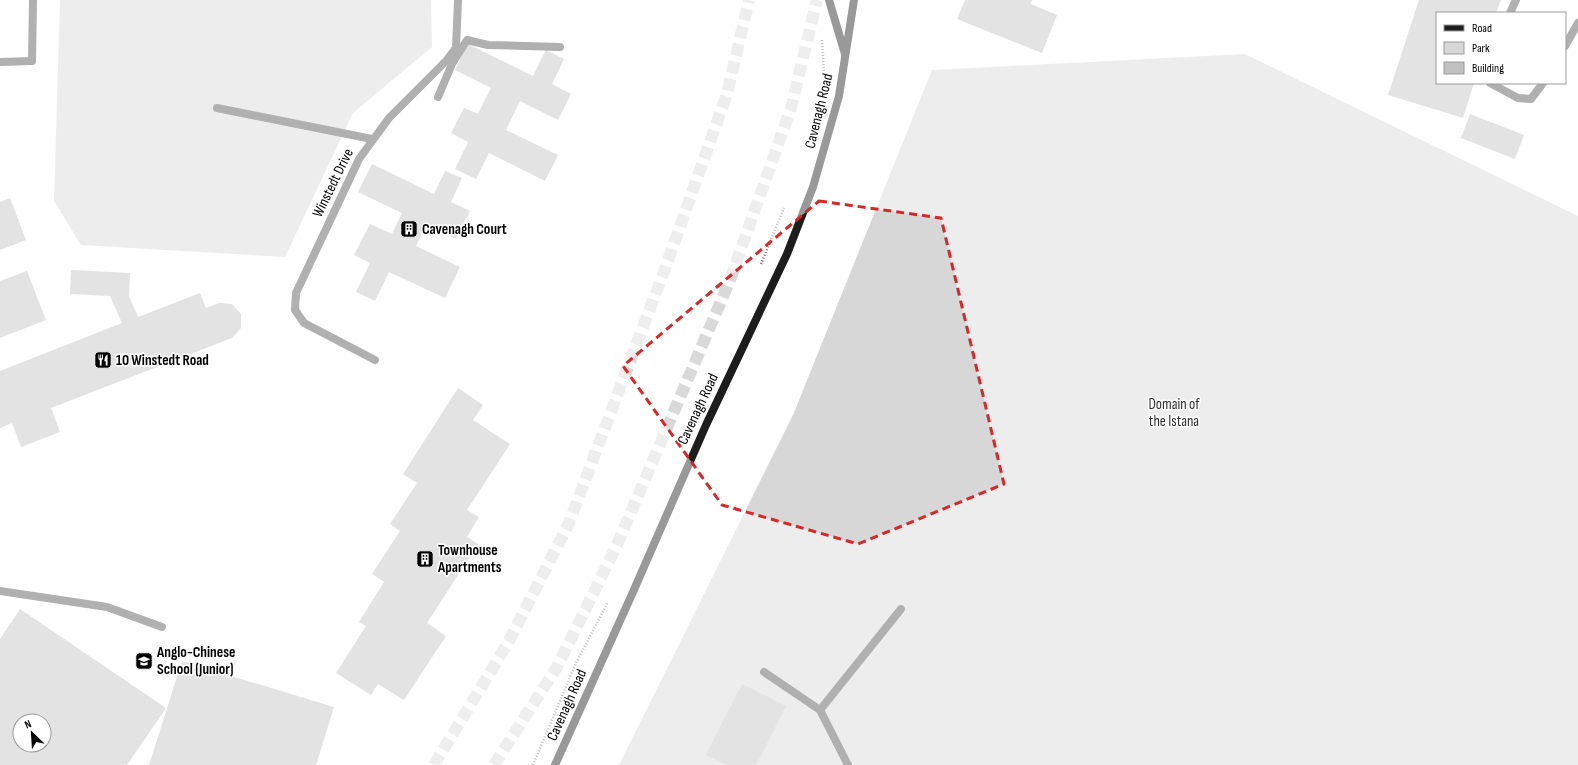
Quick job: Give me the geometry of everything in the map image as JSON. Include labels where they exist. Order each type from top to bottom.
[{"type":"street","points":[[0,62],[32,61],[33,0]]},
{"type":"street","name":"Winstedt Drive","points":[[375,360],[304,324],[295,310],[296,293],[359,159],[372,139],[389,118],[450,62],[456,48],[458,0]]},
{"type":"street","name":"Cavenagh Road","points":[[829,0],[846,57]]},
{"type":"street","name":"Cavenagh Road","points":[[555,765],[633,592],[702,431],[787,254],[813,187],[839,96],[854,0]]},
{"type":"street","points":[[1510,12],[1516,0]]},
{"type":"street","points":[[1566,44],[1578,23]]},
{"type":"street","points":[[438,97],[450,62],[467,40],[488,46],[560,48]]},
{"type":"street","points":[[1492,84],[1518,98],[1531,99],[1542,84]]},
{"type":"street","points":[[216,108],[372,139]]},
{"type":"street","points":[[0,591],[107,607],[162,627]]},
{"type":"street","points":[[820,710],[901,609]]},
{"type":"street","points":[[764,672],[820,710],[848,765]]},
{"type":"path","points":[[821,36],[824,75]]},
{"type":"path","points":[[759,268],[786,204]]},
{"type":"path","points":[[533,765],[576,663],[609,600]]},
{"type":"highlighted area","points":[[819,201],[941,218],[1004,484],[858,544],[722,505],[623,366]]},
{"type":"green space","points":[[60,0],[431,0],[432,47],[353,113],[285,257],[81,245],[54,201]]},
{"type":"green space","name":"Domain of the Istana","points":[[1245,54],[1578,216],[1578,765],[619,765],[793,415],[932,70]]},
{"type":"building","points":[[965,0],[1032,0],[1031,4],[1057,15],[1042,53],[957,19]]},
{"type":"building","points":[[1419,0],[1501,0],[1496,12],[1436,12],[1436,84],[1474,84],[1463,118],[1388,95]]},
{"type":"building","name":"Cavenagh Court","points":[[468,44],[533,76],[546,50],[564,59],[552,84],[571,94],[558,120],[520,101],[506,130],[558,155],[545,181],[489,153],[476,179],[455,169],[468,142],[451,133],[464,108],[478,114],[491,88],[455,70]]},
{"type":"building","points":[[1470,114],[1524,135],[1515,159],[1461,138]]},
{"type":"building","name":"Cavenagh Court","points":[[372,164],[434,194],[445,171],[462,178],[451,202],[470,211],[456,239],[426,225],[416,246],[460,267],[445,298],[389,272],[375,301],[356,292],[370,263],[354,255],[370,224],[392,234],[402,213],[358,192]]},
{"type":"building","points":[[10,198],[26,240],[0,250],[0,202]]},
{"type":"building","points":[[71,270],[130,273],[129,296],[138,317],[200,293],[206,308],[219,303],[232,304],[241,314],[241,328],[232,338],[51,408],[60,432],[21,447],[12,423],[0,428],[0,371],[122,323],[110,296],[70,294]]},
{"type":"building","points":[[27,271],[46,320],[0,338],[0,281]]},
{"type":"building","name":"Townhouse Apartments","points":[[458,388],[483,405],[473,420],[510,444],[467,510],[479,517],[467,537],[478,544],[427,623],[446,636],[404,700],[378,684],[371,695],[336,673],[366,626],[359,622],[384,582],[372,574],[400,531],[390,524],[417,483],[403,474]]},
{"type":"building","points":[[20,609],[166,708],[127,765],[0,765],[0,639]]},
{"type":"building","points":[[182,661],[334,707],[316,765],[149,765]]},
{"type":"building","points":[[742,684],[786,706],[756,765],[727,765],[706,755]]},
{"type":"tunnel","points":[[434,765],[509,641],[569,523],[666,266],[727,94],[749,0]]},
{"type":"tunnel","points":[[494,765],[557,667],[617,545],[730,280],[791,108],[817,0]]},
{"type":"place","name":"Cavenagh Court","points":[[409,229]]},
{"type":"place","name":"10 Winstedt Road","points":[[103,360]]},
{"type":"place","name":"Townhouse Apartments","points":[[425,559]]},
{"type":"place","name":"Anglo-Chinese School (Junior)","points":[[144,661]]}]
